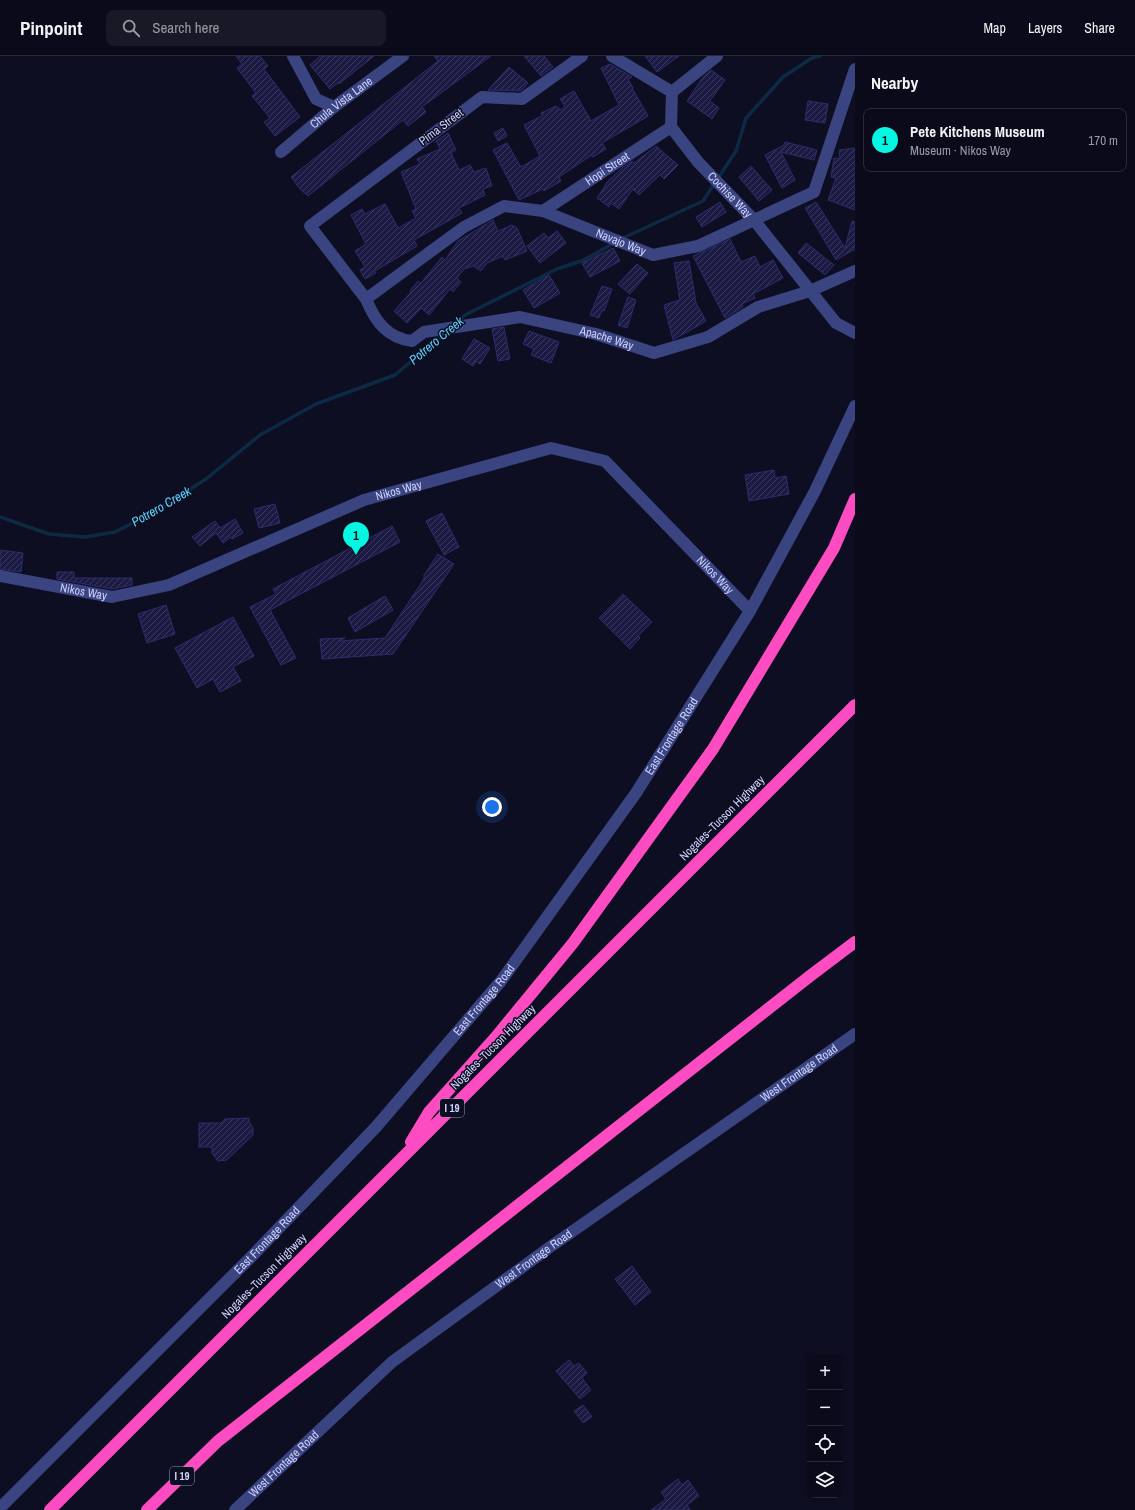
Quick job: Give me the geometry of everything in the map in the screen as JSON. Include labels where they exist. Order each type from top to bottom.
[{"type":"highway","points":[[401,1159],[429,1112],[495,1038],[573,943],[713,749],[834,548],[855,498]]},
{"type":"highway","name":"Nogales–Tucson Highway","points":[[50,1510],[855,705]]},
{"type":"highway","points":[[810,976],[855,937]]},
{"type":"highway","name":"I 19","points":[[147,1510],[218,1441],[855,942]]},
{"type":"street","points":[[293,56],[316,99],[334,107]]},
{"type":"street","name":"Chula Vista Lane","points":[[281,152],[334,107],[403,56]]},
{"type":"street","name":"Pima Street","points":[[310,226],[482,97],[522,99],[582,56]]},
{"type":"street","points":[[612,56],[672,92]]},
{"type":"street","points":[[671,127],[672,92],[717,56]]},
{"type":"street","name":"Navajo Way","points":[[366,299],[464,227],[504,206],[543,211],[653,255],[698,246],[814,192],[855,69]]},
{"type":"street","name":"Cochise Way","points":[[671,127],[698,162],[754,220],[836,323],[855,334]]},
{"type":"street","name":"Hopi Street","points":[[543,211],[671,127]]},
{"type":"street","name":"Apache Way","points":[[310,226],[366,299],[371,310],[387,332],[400,339],[412,341],[424,332],[520,317],[596,334],[654,352],[708,337],[758,307],[810,291],[855,270]]},
{"type":"street","name":"East Frontage Road","points":[[0,1508],[254,1254],[371,1133],[501,981],[636,793],[750,610],[815,491],[855,406]]},
{"type":"street","name":"Nikos Way","points":[[0,576],[112,597],[169,585],[364,500],[551,448],[605,461],[750,610]]},
{"type":"street","name":"West Frontage Road","points":[[235,1510],[392,1362],[550,1247],[855,1034]]},
{"type":"building","points":[[236,56],[260,56],[268,66],[264,69],[300,117],[275,136],[264,122],[270,118],[252,96],[256,93],[237,68],[242,64]]},
{"type":"building","points":[[320,56],[374,56],[339,84],[338,83],[330,89],[310,65]]},
{"type":"building","points":[[434,56],[491,56],[422,107],[426,112],[408,126],[403,120],[308,196],[300,189],[291,177],[438,61]]},
{"type":"building","points":[[524,56],[544,56],[553,67],[541,76]]},
{"type":"building","points":[[645,56],[679,56],[657,72]]},
{"type":"building","points":[[610,64],[632,77],[628,79],[648,116],[602,143],[606,149],[593,157],[592,155],[559,177],[561,181],[544,191],[543,189],[519,200],[493,150],[507,143],[521,167],[540,156],[524,125],[542,116],[541,113],[556,106],[561,110],[565,106],[560,99],[574,91],[591,121],[619,105],[601,68]]},
{"type":"building","points":[[509,67],[528,83],[523,89],[520,91],[488,90]]},
{"type":"building","points":[[711,70],[725,80],[710,101],[719,108],[712,119],[687,101],[703,77]]},
{"type":"building","points":[[808,101],[828,104],[825,123],[805,120]]},
{"type":"building","points":[[503,128],[507,136],[498,141],[494,133]]},
{"type":"building","points":[[448,133],[456,150],[451,153],[459,170],[470,165],[474,172],[486,168],[492,186],[483,189],[485,195],[459,208],[462,213],[414,240],[417,246],[375,271],[376,273],[365,279],[360,270],[365,267],[355,251],[366,244],[351,215],[362,209],[365,214],[385,204],[398,228],[416,218],[412,211],[416,209],[401,172],[420,164],[417,159],[440,149],[436,141]]},
{"type":"building","points":[[785,142],[817,150],[814,160],[781,152],[795,180],[782,188],[765,155],[784,145]]},
{"type":"building","points":[[656,146],[678,165],[664,179],[660,175],[639,195],[633,189],[619,209],[611,203],[609,207],[597,198],[608,181],[622,168],[632,161],[634,163]]},
{"type":"building","points":[[855,148],[855,210],[828,200],[836,178],[831,177],[834,158],[840,159],[839,150]]},
{"type":"building","points":[[751,166],[772,190],[759,201],[739,177]]},
{"type":"building","points":[[720,202],[726,212],[702,227],[696,217]]},
{"type":"building","points":[[816,202],[845,248],[852,221],[855,222],[855,249],[836,260],[805,208]]},
{"type":"building","points":[[493,220],[498,231],[512,225],[517,228],[527,251],[505,260],[503,256],[487,263],[481,271],[473,266],[464,269],[457,278],[461,282],[453,292],[450,289],[429,315],[421,308],[407,323],[394,311],[411,292],[410,291],[418,281],[421,283],[442,257],[445,260],[458,241]]},
{"type":"building","points":[[557,231],[566,243],[540,263],[527,246],[544,233],[548,238]]},
{"type":"building","points":[[730,239],[741,262],[755,256],[760,267],[773,260],[783,278],[753,294],[755,298],[742,304],[743,307],[725,318],[693,256]]},
{"type":"building","points":[[806,243],[834,265],[825,275],[798,253]]},
{"type":"building","points":[[613,248],[620,261],[590,277],[582,263]]},
{"type":"building","points":[[689,261],[696,303],[706,321],[673,340],[664,305],[680,300],[674,263]]},
{"type":"building","points":[[637,264],[648,273],[630,294],[618,284]]},
{"type":"building","points":[[549,275],[560,293],[534,308],[523,290]]},
{"type":"building","points":[[602,286],[612,289],[604,311],[602,310],[599,318],[590,315]]},
{"type":"building","points":[[628,297],[636,300],[627,328],[618,325]]},
{"type":"building","points":[[504,327],[510,359],[498,361],[492,329]]},
{"type":"building","points":[[529,331],[559,342],[551,363],[531,355],[534,349],[523,344]]},
{"type":"building","points":[[474,339],[490,348],[480,364],[476,361],[473,366],[462,359]]},
{"type":"building","points":[[774,470],[775,478],[786,476],[789,494],[749,501],[745,475]]},
{"type":"building","points":[[275,504],[280,523],[259,528],[254,509]]},
{"type":"building","points":[[442,513],[459,547],[444,555],[426,521]]},
{"type":"building","points":[[235,519],[243,533],[232,539],[231,537],[223,543],[216,533],[200,546],[192,537],[215,521],[220,528]]},
{"type":"building","points":[[392,526],[400,542],[270,610],[296,658],[281,665],[250,607],[276,594],[273,589]]},
{"type":"building","points":[[0,550],[23,553],[21,572],[0,569]]},
{"type":"building","points":[[438,554],[454,564],[393,654],[322,659],[320,639],[345,638],[339,641],[385,638],[424,579],[424,575]]},
{"type":"building","points":[[57,572],[74,572],[74,578],[132,578],[132,585],[112,589],[57,579]]},
{"type":"building","points":[[623,594],[652,622],[638,636],[640,638],[630,649],[599,618]]},
{"type":"building","points":[[385,596],[393,610],[355,632],[348,618]]},
{"type":"building","points":[[166,605],[175,634],[147,643],[138,614]]},
{"type":"building","points":[[233,617],[254,656],[233,667],[241,681],[220,692],[213,679],[197,688],[175,648]]},
{"type":"building","points":[[249,1118],[249,1122],[253,1128],[253,1135],[227,1160],[218,1161],[212,1153],[212,1147],[199,1147],[199,1123],[221,1123],[225,1119]]},
{"type":"building","points":[[632,1266],[651,1292],[635,1305],[615,1279]]},
{"type":"building","points":[[569,1360],[574,1366],[579,1363],[587,1373],[582,1378],[591,1390],[580,1399],[556,1371]]},
{"type":"building","points":[[583,1405],[592,1417],[583,1423],[574,1411]]},
{"type":"building","points":[[678,1479],[682,1485],[688,1480],[699,1496],[687,1505],[690,1510],[651,1510],[666,1499],[661,1492]]},
{"type":"waterway","name":"Potrero Creek","points":[[621,239],[703,201],[736,151],[746,118],[783,77],[812,58],[820,56]]},
{"type":"waterway","name":"Potrero Creek","points":[[456,323],[465,315],[557,269],[584,260],[614,243]]},
{"type":"waterway","name":"Potrero Creek","points":[[0,517],[49,534],[85,537],[115,532],[158,510],[206,479],[260,435],[316,404],[395,375],[445,333]]},
{"type":"place","name":"Pete Kitchens Museum","points":[[356,555]]}]
